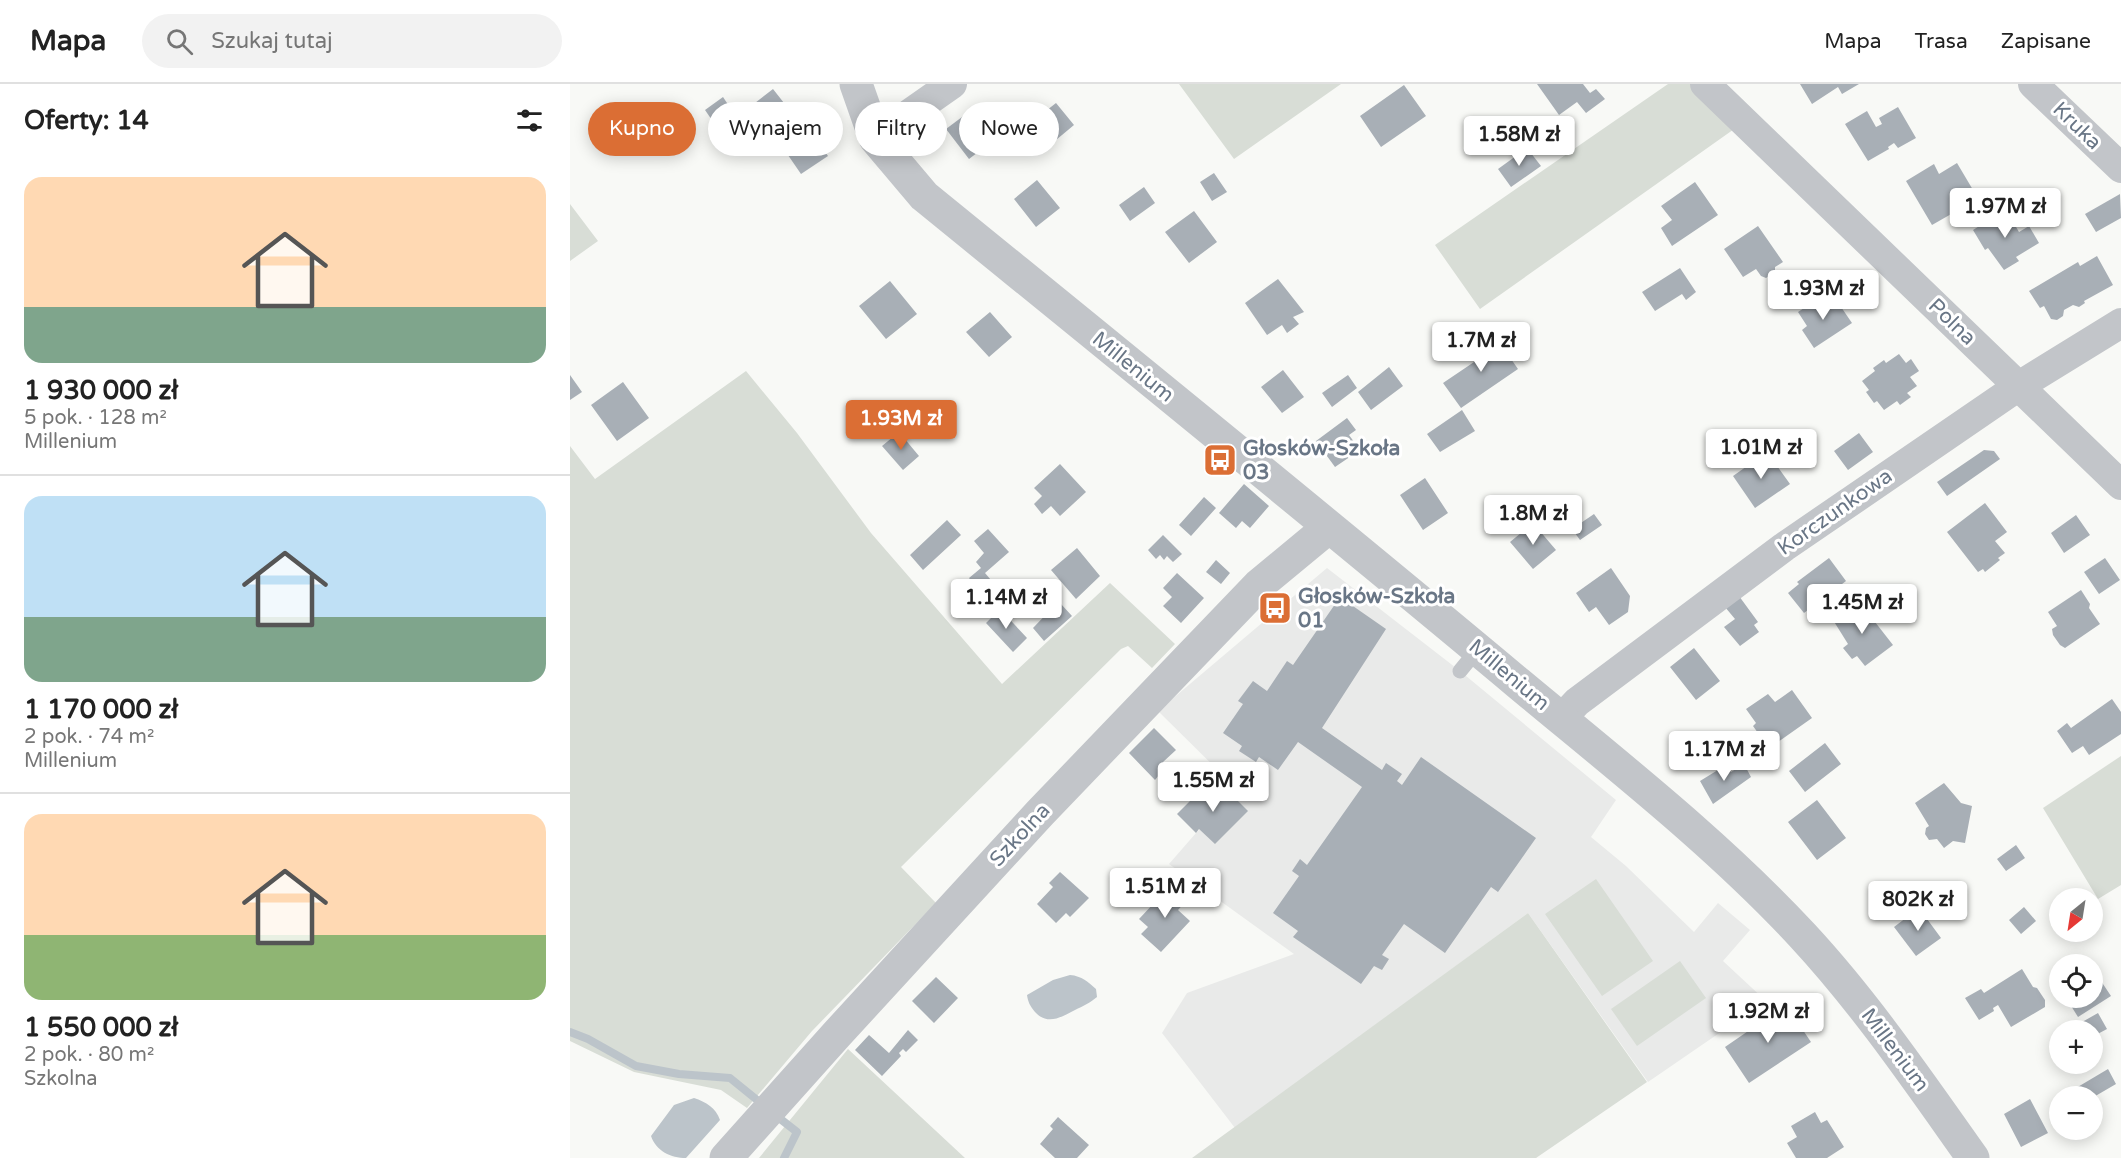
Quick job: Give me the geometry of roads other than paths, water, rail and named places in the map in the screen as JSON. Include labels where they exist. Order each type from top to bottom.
[{"type":"street","name":"Millenium","points":[[856,84],[862,102]]},
{"type":"street","points":[[926,102],[952,84]]},
{"type":"street","name":"Polna","points":[[1706,84],[2121,485]]},
{"type":"street","name":"Kruka","points":[[2033,84],[2121,168]]},
{"type":"street","name":"Millenium","points":[[890,156],[924,196],[1329,527],[1469,660],[1561,719],[1726,860],[1806,939],[1848,989],[1905,1062],[1973,1158]]},
{"type":"street","name":"Korczunkowa","points":[[1561,719],[1577,702],[1784,547],[2019,386],[2121,323]]},
{"type":"street","name":"Szkolna","points":[[726,1158],[1040,813],[1259,585],[1329,527]]},
{"type":"waterway","points":[[570,1032],[588,1039],[636,1066],[679,1074],[730,1078],[762,1104]]},
{"type":"waterway","points":[[774,1114],[797,1132],[784,1158]]},
{"type":"place","name":"Głosków-Szkoła 03","points":[[1220,460]]},
{"type":"place","name":"Głosków-Szkoła 01","points":[[1275,608]]}]
